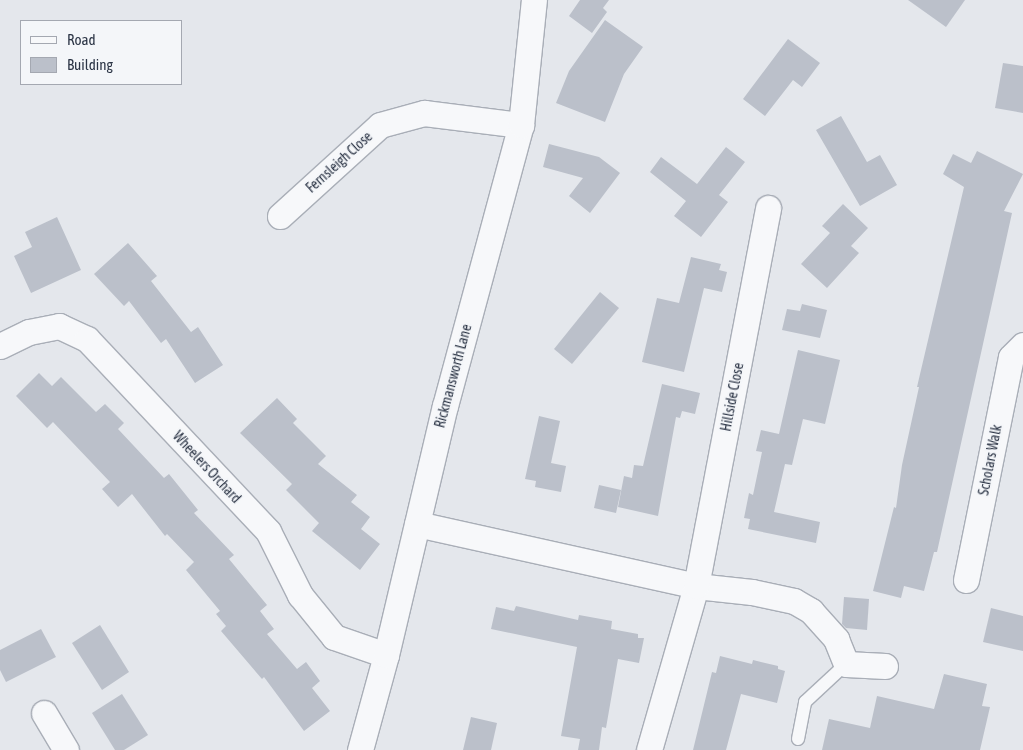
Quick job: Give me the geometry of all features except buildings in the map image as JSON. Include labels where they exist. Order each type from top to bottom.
[{"type":"street","name":"Rickmansworth Lane","points":[[360,750],[386,655],[445,406],[521,125],[534,0]]},
{"type":"street","name":"Fernsleigh Close","points":[[280,216],[380,125],[424,113],[521,125]]},
{"type":"street","name":"Hillside Close","points":[[649,750],[696,586],[768,208]]},
{"type":"street","name":"Wheelers Orchard","points":[[0,346],[29,332],[59,326],[87,339],[268,531],[300,596],[334,637],[386,655]]},
{"type":"street","name":"Scholars Walk","points":[[966,580],[1011,357],[1023,345]]},
{"type":"street","points":[[416,524],[696,586],[752,592],[794,601],[811,611],[836,639],[846,664],[885,666]]},
{"type":"street","points":[[44,713],[66,750]]},
{"type":"lane","points":[[798,740],[805,702],[846,664]]}]
